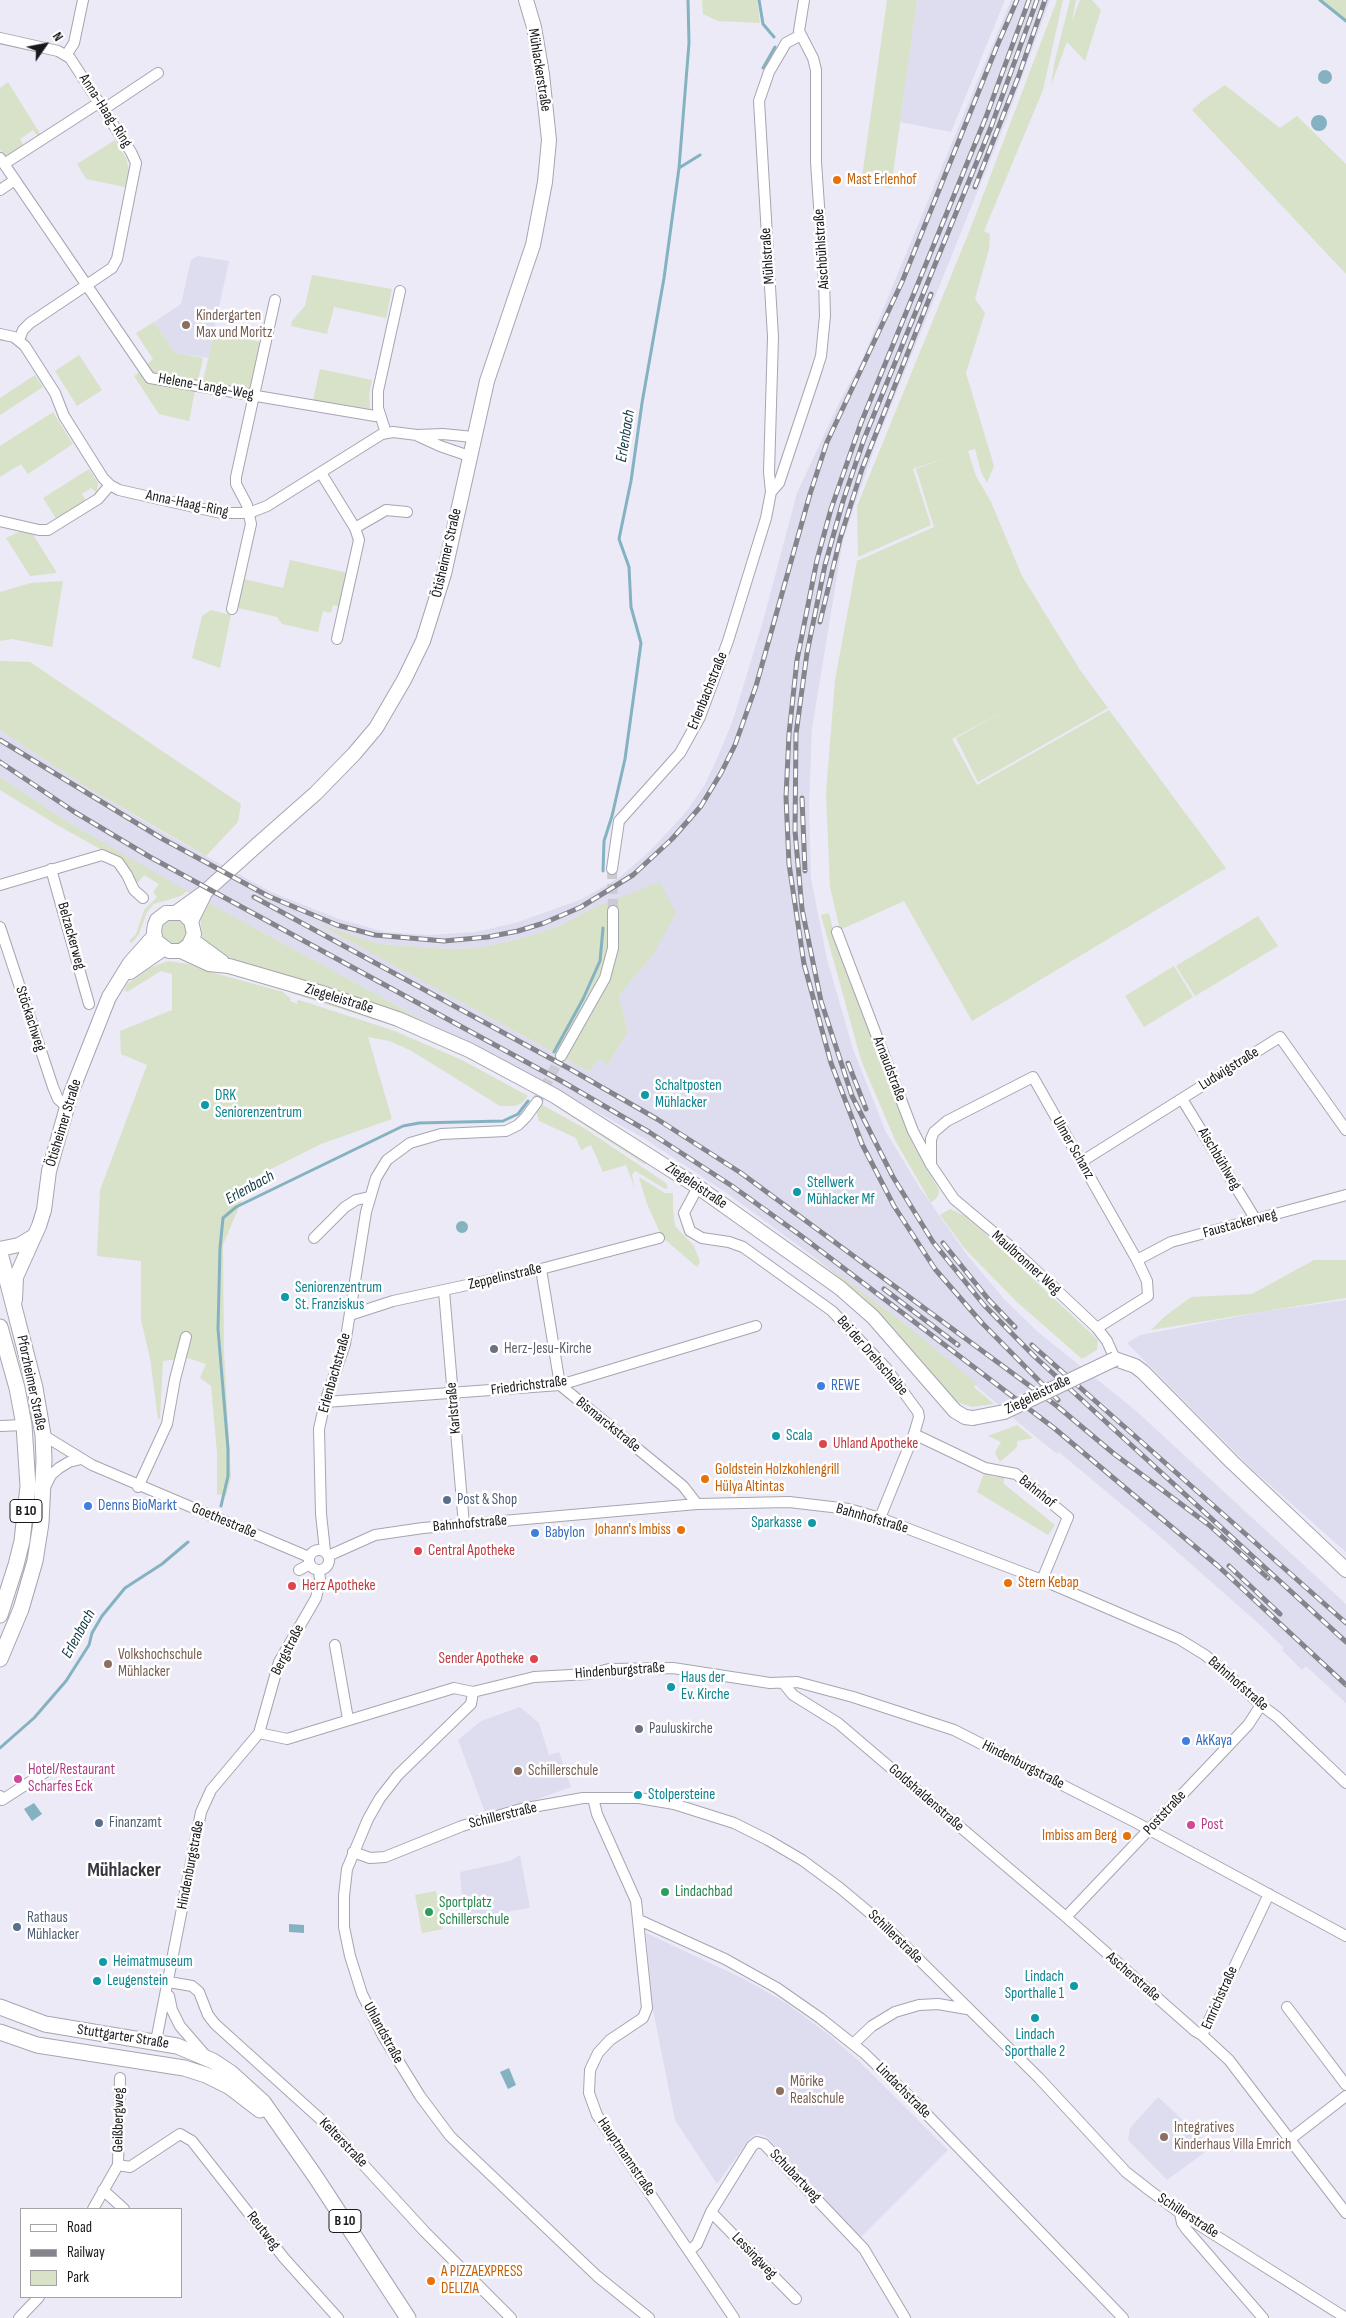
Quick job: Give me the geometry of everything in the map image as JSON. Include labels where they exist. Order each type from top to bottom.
[{"type":"main road","name":"Mühlackerstraße","points":[[526,0],[534,27],[542,74],[549,140]]},
{"type":"main road","name":"Ötisheimer Straße","points":[[178,912],[205,892],[322,788],[354,754],[376,728],[404,680],[423,641],[444,574],[487,381],[533,245],[545,182],[549,140]]},
{"type":"main road","points":[[192,921],[183,913],[166,913],[157,920],[154,936],[163,949],[181,951],[192,940],[194,934],[192,921],[205,892]]},
{"type":"main road","name":"Ötisheimer Straße","points":[[17,1316],[16,1277],[44,1210],[49,1171],[67,1107],[110,997],[130,962],[154,936]]},
{"type":"main road","name":"Ziegeleistraße","points":[[192,940],[229,966]]},
{"type":"main road","name":"Ötisheimer Straße","points":[[120,980],[163,949]]},
{"type":"main road","name":"Ziegeleistraße","points":[[181,951],[209,964],[229,966],[365,1006],[469,1050],[583,1113],[698,1187],[786,1248],[858,1302],[906,1353],[950,1406],[964,1417],[983,1417],[1004,1412],[1115,1359]]},
{"type":"main road","points":[[0,1249],[19,1245],[35,1235]]},
{"type":"main road","name":"Pforzheimer Straße","points":[[0,1253],[35,1388],[43,1435],[44,1491],[38,1543],[28,1588],[0,1659]]},
{"type":"main road","name":"Pforzheimer Straße","points":[[0,1327],[17,1388],[24,1425],[28,1486],[26,1513],[16,1565],[0,1615]]},
{"type":"main road","points":[[1115,1359],[1135,1366],[1143,1372],[1232,1462],[1346,1570]]},
{"type":"main road","name":"Goethestraße","points":[[24,1425],[43,1435]]},
{"type":"main road","name":"Stuttgarter Straße","points":[[0,2007],[52,2025],[177,2046],[213,2061],[250,2088],[263,2102],[315,2176],[408,2318]]},
{"type":"main road","name":"Stuttgarter Straße","points":[[1,2034],[37,2044],[184,2068],[217,2081],[240,2094],[278,2125]]},
{"type":"main road","name":"Hindenburgstraße","points":[[152,2062],[156,2041]]},
{"type":"street","points":[[0,38],[66,54],[74,44],[83,0]]},
{"type":"street","name":"Aischbühlstraße","points":[[771,492],[779,483],[821,356],[825,316],[816,162],[818,98],[813,58],[801,35],[799,24],[804,0]]},
{"type":"street","name":"Mühlstraße","points":[[771,492],[769,472],[773,336],[759,101],[769,72],[786,44],[801,35]]},
{"type":"street","name":"Anna-Haag-Ring","points":[[18,340],[23,330],[30,323],[108,272],[117,259],[136,168],[135,157],[74,62],[66,54]]},
{"type":"street","name":"Helene-Lange-Weg","points":[[158,73],[2,161],[150,378],[375,416],[380,414]]},
{"type":"street","points":[[0,190],[15,180]]},
{"type":"street","points":[[400,292],[378,391],[380,414],[386,433],[417,436],[443,434],[473,437]]},
{"type":"street","points":[[232,609],[251,524],[236,477],[252,395],[275,300]]},
{"type":"street","points":[[0,334],[18,340],[55,393],[64,416],[103,478],[110,485],[98,499],[48,530],[39,530],[0,521]]},
{"type":"street","name":"Anna-Haag-Ring","points":[[110,485],[119,490],[221,513],[249,514],[267,506],[368,442],[386,433]]},
{"type":"street","points":[[417,436],[469,456]]},
{"type":"street","points":[[321,473],[355,528],[359,540],[337,639]]},
{"type":"street","name":"Erlenbachstraße","points":[[612,869],[619,821],[680,753],[700,717],[728,641],[766,518],[771,492]]},
{"type":"street","points":[[355,528],[386,510],[407,512]]},
{"type":"street","points":[[0,885],[102,855],[118,862],[134,890],[143,898]]},
{"type":"street","name":"Belzackerweg","points":[[51,869],[89,1004]]},
{"type":"street","points":[[561,1056],[605,978],[613,948],[613,911]]},
{"type":"street","name":"Stöckachweg","points":[[0,927],[53,1087],[58,1099],[67,1107]]},
{"type":"street","name":"Arnaudstraße","points":[[837,932],[913,1131],[931,1165],[954,1199]]},
{"type":"street","name":"Ludwigstraße","points":[[1081,1162],[1280,1037],[1346,1130]]},
{"type":"street","name":"Ulmer Schanz","points":[[931,1165],[931,1139],[934,1132],[947,1122],[1033,1077],[1137,1260],[1147,1281],[1148,1296],[1097,1328]]},
{"type":"street","name":"Aischbühlweg","points":[[1182,1099],[1256,1220]]},
{"type":"street","name":"Erlenbachstraße","points":[[326,1553],[321,1514],[319,1429],[325,1402],[346,1344],[369,1197],[376,1178],[388,1160],[410,1143],[441,1134],[506,1131],[518,1125],[537,1102]]},
{"type":"street","name":"Bei der Drehscheibe","points":[[698,1187],[688,1202],[684,1213],[690,1231],[702,1238],[743,1246],[840,1317],[886,1368],[915,1407],[919,1417],[914,1434],[880,1518]]},
{"type":"street","name":"Faustackerweg","points":[[1137,1260],[1171,1242],[1346,1195]]},
{"type":"street","points":[[314,1238],[345,1207],[356,1200],[369,1197]]},
{"type":"street","name":"Maulbronner Weg","points":[[954,1199],[1010,1246],[1097,1328]]},
{"type":"street","name":"Zeppelinstraße","points":[[350,1315],[393,1301],[540,1270],[658,1238]]},
{"type":"street","points":[[540,1270],[560,1385]]},
{"type":"street","name":"Karlstraße","points":[[444,1291],[464,1525]]},
{"type":"street","name":"Friedrichstraße","points":[[325,1402],[560,1385],[756,1326]]},
{"type":"street","points":[[1097,1328],[1111,1349],[1115,1359]]},
{"type":"street","points":[[138,1487],[167,1424],[175,1379],[186,1337]]},
{"type":"street","name":"Bismarckstraße","points":[[560,1385],[683,1486],[697,1504]]},
{"type":"street","points":[[0,1426],[24,1425]]},
{"type":"street","name":"Bahnhof","points":[[914,1434],[985,1468],[1016,1474],[1068,1517],[1042,1580]]},
{"type":"street","name":"Goethestraße","points":[[43,1435],[81,1459],[138,1487],[193,1507],[313,1564]]},
{"type":"street","points":[[44,1491],[52,1475],[59,1468],[69,1462],[81,1459]]},
{"type":"street","name":"Bahnhofstraße","points":[[313,1564],[315,1550],[326,1553],[375,1535],[399,1530],[697,1504],[758,1502],[812,1504],[849,1509],[880,1518],[1042,1580],[1179,1639],[1205,1655],[1277,1717],[1346,1783]]},
{"type":"street","name":"Bahnhofstraße","points":[[299,1570],[313,1564],[327,1565],[326,1553]]},
{"type":"street","name":"Bergstraße","points":[[259,1733],[265,1718],[272,1682],[279,1662],[316,1598],[320,1580],[313,1564]]},
{"type":"street","points":[[335,1645],[348,1718]]},
{"type":"street","name":"Hindenburgstraße","points":[[156,2041],[169,1985],[195,1834],[201,1812],[211,1790],[259,1733],[286,1739],[348,1718],[454,1688],[474,1692],[534,1677],[589,1674],[609,1669],[673,1668],[700,1670],[784,1684],[796,1682],[853,1697],[954,1730],[1149,1830],[1346,1936]]},
{"type":"street","name":"Goldshaldenstraße","points":[[784,1684],[793,1695],[838,1723],[1066,1918]]},
{"type":"street","name":"Uhlandstraße","points":[[474,1692],[471,1704],[410,1762],[388,1787],[368,1820],[347,1869],[344,1896],[344,1927],[350,1956],[362,1994],[379,2028],[420,2096],[450,2136],[597,2276],[649,2318]]},
{"type":"street","name":"Poststraße","points":[[1066,1918],[1248,1725],[1261,1705]]},
{"type":"street","points":[[1,1798],[47,1771]]},
{"type":"street","name":"Schillerstraße","points":[[353,1852],[370,1858],[385,1857],[462,1826],[521,1809],[593,1798],[639,1798],[674,1804],[734,1823],[768,1840],[840,1888],[883,1924],[1039,2078],[1126,2172],[1180,2213],[1346,2318]]},
{"type":"street","name":"Hauptmannstraße","points":[[593,1798],[597,1814],[636,1900],[647,2008],[643,2018],[610,2040],[598,2053],[590,2070],[589,2093],[597,2115],[734,2318]]},
{"type":"street","name":"Emrichstraße","points":[[1270,1894],[1202,2035],[1229,2060],[1346,2214]]},
{"type":"street","name":"Ascherstraße","points":[[1066,1918],[1194,2031],[1202,2035]]},
{"type":"street","name":"Lindachstraße","points":[[639,1920],[725,1959],[777,1988],[853,2044],[911,2098],[1123,2318]]},
{"type":"street","points":[[169,1985],[172,2010],[180,2026],[194,2044],[213,2061]]},
{"type":"street","name":"Kelterstraße","points":[[169,1985],[192,1986],[200,1992],[208,2015],[222,2032],[328,2126],[425,2232],[511,2318]]},
{"type":"street","points":[[853,2044],[872,2026],[895,2012],[919,2004],[956,2006],[969,2009]]},
{"type":"street","points":[[1288,2007],[1346,2085]]},
{"type":"street","name":"Geißbergweg","points":[[93,2208],[118,2165],[120,2078]]},
{"type":"street","points":[[1289,2140],[1346,2096]]},
{"type":"street","name":"Reutweg","points":[[118,2165],[130,2167],[180,2134],[192,2141],[284,2258],[338,2318]]},
{"type":"street","name":"Schubartweg","points":[[689,2251],[697,2244],[711,2212],[752,2146],[757,2142],[764,2144],[864,2248],[905,2318]]},
{"type":"street","points":[[103,2190],[123,2208]]},
{"type":"street","name":"Lessingweg","points":[[711,2212],[796,2299]]},
{"type":"street","points":[[1180,2213],[1182,2223],[1187,2230],[1263,2318]]},
{"type":"street","points":[[19,2318],[38,2298]]},
{"type":"shaded area","points":[[917,0],[1005,0],[951,132],[900,122]]},
{"type":"shaded area","points":[[1011,0],[1050,0],[1008,116],[876,443],[843,540],[812,728],[809,804],[811,879],[827,959],[853,1049],[886,1132],[920,1188],[968,1256],[1004,1299],[1038,1332],[1135,1410],[1346,1604],[1346,1703],[1306,1666],[1302,1670],[1282,1650],[1284,1648],[1259,1624],[1156,1533],[1059,1452],[1057,1454],[1020,1424],[904,1323],[728,1194],[645,1139],[558,1090],[432,1025],[144,868],[66,821],[0,777],[0,730],[88,788],[164,833],[271,892],[339,919],[385,932],[429,935],[475,932],[515,923],[580,900],[620,877],[650,851],[686,812],[704,786],[733,720],[763,621],[797,493],[840,401],[862,360]],"holes":[[[595,907],[652,956],[619,996],[628,1032],[608,1065],[598,1059],[590,1072],[323,926],[380,944],[448,949],[479,948],[526,937],[559,926]]]},
{"type":"shaded area","points":[[198,256],[229,261],[208,358],[175,353],[154,322],[181,304],[191,260]]},
{"type":"shaded area","points":[[1346,1300],[1346,1552],[1252,1469],[1127,1343],[1140,1335],[1267,1311]]},
{"type":"shaded area","name":"Schillerschule","points":[[520,1707],[539,1723],[549,1755],[559,1752],[571,1787],[535,1800],[485,1812],[458,1740],[481,1721]]},
{"type":"shaded area","points":[[520,1855],[530,1908],[464,1919],[460,1872],[510,1861]]},
{"type":"shaded area","name":"Mörike Realschule","points":[[646,1933],[744,1979],[786,2003],[828,2034],[860,2062],[948,2150],[860,2238],[767,2137],[758,2134],[751,2137],[717,2184],[675,2120],[652,2005]]},
{"type":"shaded area","name":"Integratives Kinderhaus Villa Emrich","points":[[1158,2097],[1212,2147],[1167,2180],[1128,2140],[1130,2128]]},
{"type":"green space","points":[[702,0],[757,0],[760,23],[718,21],[703,14]]},
{"type":"green space","points":[[887,0],[917,0],[891,188],[861,184]]},
{"type":"green space","points":[[1057,0],[1063,0],[1043,90],[984,231],[990,234],[989,249],[975,299],[985,313],[966,373],[994,466],[987,483],[981,472],[975,449],[968,451],[976,476],[991,502],[1022,576],[1080,670],[1108,708],[978,782],[956,738],[1010,708],[952,739],[977,785],[1109,710],[1226,868],[972,1021],[904,901],[840,930],[830,887],[826,793],[835,680],[857,561],[934,527],[916,469],[946,458],[913,469],[931,525],[858,557],[857,506],[971,227]]},
{"type":"green space","points":[[1070,0],[1076,0],[1072,21],[1080,0],[1092,0],[1101,10],[1085,61],[1067,42],[1051,85],[1054,64]]},
{"type":"green space","points":[[1317,0],[1346,0],[1346,20]]},
{"type":"green space","points":[[8,82],[41,135],[38,137],[33,130],[20,139],[24,146],[5,157],[0,150],[0,88]]},
{"type":"green space","points":[[1225,85],[1280,128],[1297,116],[1346,164],[1346,274],[1192,110]]},
{"type":"green space","points":[[115,140],[126,158],[129,170],[125,187],[86,179],[77,164]]},
{"type":"green space","points":[[312,275],[392,289],[386,318],[334,307],[327,334],[291,326],[292,321],[305,306]]},
{"type":"green space","points":[[154,322],[175,353],[203,358],[198,381],[153,373],[147,364],[153,359],[136,333]]},
{"type":"green space","points":[[214,332],[260,342],[250,389],[203,381]]},
{"type":"green space","points":[[79,355],[102,390],[77,406],[55,371]]},
{"type":"green space","points":[[320,369],[372,380],[369,394],[370,409],[313,400]]},
{"type":"green space","points":[[140,372],[195,390],[189,421],[159,414],[134,376]]},
{"type":"green space","points":[[35,375],[43,387],[0,415],[0,398]]},
{"type":"green space","points":[[53,412],[73,444],[28,474],[21,464],[0,477],[0,446]]},
{"type":"green space","points":[[89,469],[98,483],[97,493],[91,488],[82,494],[86,501],[57,520],[43,498]]},
{"type":"green space","points":[[19,532],[32,533],[57,573],[30,576],[6,538]]},
{"type":"green space","points":[[290,560],[348,573],[341,607],[333,605],[331,613],[323,611],[318,632],[282,624],[277,617],[238,608],[244,579],[283,588]]},
{"type":"green space","points":[[63,581],[52,647],[12,639],[0,641],[0,592],[31,583]]},
{"type":"green space","points":[[211,610],[231,615],[220,668],[192,658],[202,616]]},
{"type":"green space","points":[[0,661],[30,662],[241,804],[238,822],[206,856],[88,788],[0,730]]},
{"type":"green space","points":[[0,777],[66,821],[187,891],[181,896],[154,904],[147,912],[139,934],[132,943],[129,941],[136,934],[144,910],[157,897],[153,892],[159,884],[144,875],[137,884],[120,860],[57,825],[0,790]]},
{"type":"green space","points":[[660,882],[676,913],[652,956],[619,996],[628,1032],[608,1065],[598,1059],[590,1072],[318,924],[380,944],[448,949],[479,948],[526,937],[559,926],[595,907]]},
{"type":"green space","points":[[207,902],[432,1025],[367,1000],[225,958],[203,941],[200,916]]},
{"type":"green space","points":[[829,913],[834,934],[914,1146],[939,1190],[938,1196],[931,1203],[895,1140],[861,1060],[821,915]]},
{"type":"green space","points":[[1258,916],[1278,946],[1195,996],[1176,966]]},
{"type":"green space","points":[[174,920],[183,923],[186,932],[183,941],[174,944],[165,941],[162,932],[165,923]]},
{"type":"green space","points":[[168,961],[188,964],[283,992],[291,999],[290,1001],[297,1004],[299,1000],[395,1031],[464,1061],[528,1096],[522,1103],[515,1106],[500,1106],[410,1050],[389,1041],[368,1037],[392,1119],[321,1144],[251,1179],[223,1245],[224,1352],[231,1477],[226,1496],[217,1494],[217,1453],[211,1386],[200,1378],[206,1364],[188,1358],[163,1361],[160,1419],[158,1419],[150,1358],[141,1320],[141,1261],[97,1256],[100,1190],[147,1065],[121,1054],[120,1031],[172,1010],[172,974],[161,971],[127,992],[124,990],[127,984],[150,968]]},
{"type":"green space","points":[[1174,966],[1193,997],[1144,1027],[1125,996]]},
{"type":"green space","points":[[289,990],[398,1025],[466,1055],[515,1081],[514,1083],[465,1057],[397,1027],[291,993]]},
{"type":"green space","points":[[553,1102],[648,1163],[644,1164],[552,1104]]},
{"type":"green space","points":[[539,1103],[584,1128],[666,1183],[668,1188],[665,1189],[635,1171],[632,1175],[635,1189],[626,1165],[603,1172],[591,1145],[581,1150],[576,1138],[539,1121],[536,1111]]},
{"type":"green space","points":[[639,1177],[665,1193],[673,1193],[675,1226],[694,1246],[700,1262],[697,1267],[662,1237],[647,1204]]},
{"type":"green space","points":[[950,1209],[965,1216],[981,1230],[1098,1340],[1097,1350],[1082,1359],[1017,1302],[965,1249],[940,1215]]},
{"type":"green space","points":[[807,1251],[904,1323],[976,1383],[974,1387],[994,1404],[972,1407],[957,1402],[863,1297]]},
{"type":"green space","points":[[1314,1260],[1346,1260],[1346,1298],[1151,1330],[1164,1317],[1191,1297],[1252,1294]]},
{"type":"green space","points":[[1017,1425],[1033,1438],[1017,1441],[1017,1447],[1000,1462],[995,1453],[1001,1442],[988,1436]]},
{"type":"green space","points":[[984,1473],[995,1477],[1004,1476],[1004,1484],[1055,1525],[1048,1535],[977,1492]]},
{"type":"green space","name":"Sportplatz Schillerschule","points":[[436,1891],[443,1929],[422,1933],[415,1895]]},
{"type":"water","points":[[1322,70],[1328,70],[1332,77],[1328,84],[1322,84],[1318,80],[1318,74]]},
{"type":"water","points":[[1319,115],[1327,123],[1319,131],[1311,123]]},
{"type":"water","points":[[462,1221],[468,1227],[462,1233],[456,1227]]},
{"type":"water","points":[[34,1803],[42,1814],[32,1821],[24,1809]]},
{"type":"water","points":[[289,1924],[304,1925],[304,1933],[289,1932]]},
{"type":"water","points":[[509,2068],[516,2085],[508,2089],[500,2072]]},
{"type":"waterway","name":"Erlenbach","points":[[603,871],[604,841],[612,816],[625,759],[641,643],[631,607],[629,567],[619,539],[631,481],[642,403],[664,278],[679,168],[689,43],[688,0]]},
{"type":"waterway","points":[[759,0],[763,24],[774,37]]},
{"type":"waterway","points":[[1320,0],[1346,21]]},
{"type":"waterway","points":[[763,68],[775,47]]},
{"type":"waterway","points":[[679,168],[700,155]]},
{"type":"waterway","name":"Erlenbach","points":[[554,1052],[583,999],[600,961],[603,928]]},
{"type":"waterway","name":"Erlenbach","points":[[221,1506],[228,1476],[228,1449],[218,1329],[220,1248],[223,1218],[236,1207],[403,1126],[419,1123],[503,1121],[518,1114],[528,1101]]},
{"type":"waterway","name":"Erlenbach","points":[[0,1748],[34,1718],[66,1681],[89,1645],[92,1633],[102,1616],[125,1588],[162,1564],[188,1542]]},
{"type":"tunnel","points":[[612,869],[613,911]]},
{"type":"tunnel","points":[[537,1102],[561,1056]]},
{"type":"railway","points":[[0,740],[161,838],[268,896],[337,925],[375,935],[444,941],[488,937],[518,931],[544,923],[581,907],[633,875],[672,839],[701,806],[735,745],[756,686],[810,494],[827,442],[902,282],[1017,0]]},
{"type":"railway","points":[[1029,0],[986,117],[861,423],[831,509],[817,560],[797,660],[789,734],[786,797],[789,864],[804,964],[831,1063],[862,1144],[894,1206],[935,1269],[982,1323],[1058,1400]]},
{"type":"railway","points":[[1037,0],[991,127],[864,439],[843,501],[825,565],[807,653],[796,734],[795,831],[802,909],[821,1001],[852,1096],[893,1177],[933,1242],[984,1305],[1034,1356],[1346,1642]]},
{"type":"railway","points":[[975,187],[1019,75],[1045,0]]},
{"type":"railway","points":[[820,622],[840,539],[862,469],[931,294]]},
{"type":"railway","points":[[0,762],[73,811],[150,857],[563,1082],[649,1132],[732,1186],[800,1235],[1054,1428],[1218,1566],[1346,1685]]},
{"type":"railway","points":[[802,798],[805,871]]},
{"type":"railway","points":[[254,897],[570,1069],[657,1119],[741,1173],[1057,1406],[1113,1453],[1209,1525],[1268,1578]]},
{"type":"railway","points":[[848,1063],[866,1109]]},
{"type":"railway","points":[[943,1243],[989,1300],[1015,1327]]},
{"type":"railway","points":[[884,1289],[958,1345]]},
{"type":"railway","points":[[1032,1345],[1346,1623]]},
{"type":"railway","points":[[1229,1566],[1280,1614]]},
{"type":"place","name":"Mast Erlenhof","points":[[837,180]]},
{"type":"place","name":"Kindergarten Max und Moritz","points":[[186,325]]},
{"type":"place","name":"Schaltposten Mühlacker","points":[[645,1095]]},
{"type":"place","name":"DRK Seniorenzentrum","points":[[205,1105]]},
{"type":"place","name":"Stellwerk Mühlacker Mf","points":[[797,1192]]},
{"type":"place","name":"Seniorenzentrum St. Franziskus","points":[[285,1297]]},
{"type":"place","name":"Herz-Jesu-Kirche","points":[[494,1349]]},
{"type":"place","name":"REWE","points":[[821,1386]]},
{"type":"place","name":"Scala","points":[[776,1436]]},
{"type":"place","name":"Uhland Apotheke","points":[[823,1444]]},
{"type":"place","name":"Goldstein Holzkohlengrill Hülya Altintas","points":[[705,1479]]},
{"type":"place","name":"Post & Shop","points":[[447,1500]]},
{"type":"place","name":"Denns BioMarkt","points":[[88,1506]]},
{"type":"place","name":"Sparkasse","points":[[812,1523]]},
{"type":"place","name":"Johann's Imbiss","points":[[681,1530]]},
{"type":"place","name":"Babylon","points":[[535,1533]]},
{"type":"place","name":"Central Apotheke","points":[[418,1551]]},
{"type":"place","name":"Stern Kebap","points":[[1008,1583]]},
{"type":"place","name":"Herz Apotheke","points":[[292,1586]]},
{"type":"place","name":"Sender Apotheke","points":[[534,1659]]},
{"type":"place","name":"Volkshochschule Mühlacker","points":[[108,1664]]},
{"type":"place","name":"Haus der Ev. Kirche","points":[[671,1687]]},
{"type":"place","name":"Pauluskirche","points":[[639,1729]]},
{"type":"place","name":"AkKaya","points":[[1186,1741]]},
{"type":"place","name":"Schillerschule","points":[[518,1771]]},
{"type":"place","name":"Hotel/Restaurant Scharfes Eck","points":[[18,1779]]},
{"type":"place","name":"Stolpersteine","points":[[638,1795]]},
{"type":"place","name":"Finanzamt","points":[[99,1823]]},
{"type":"place","name":"Post","points":[[1191,1825]]},
{"type":"place","name":"Imbiss am Berg","points":[[1127,1836]]},
{"type":"place","name":"Lindachbad","points":[[665,1892]]},
{"type":"place","name":"Sportplatz Schillerschule","points":[[429,1912]]},
{"type":"place","name":"Rathaus Mühlacker","points":[[17,1927]]},
{"type":"place","name":"Heimatmuseum","points":[[103,1962]]},
{"type":"place","name":"Leugenstein","points":[[97,1981]]},
{"type":"place","name":"Lindach Sporthalle 1","points":[[1074,1986]]},
{"type":"place","name":"Lindach Sporthalle 2","points":[[1035,2018]]},
{"type":"place","name":"Mörike Realschule","points":[[780,2091]]},
{"type":"place","name":"Integratives Kinderhaus Villa Emrich","points":[[1164,2137]]},
{"type":"place","name":"A PIZZAEXPRESS DELIZIA","points":[[431,2281]]},
{"type":"district","name":"Mühlacker","points":[[124,1871]]}]
